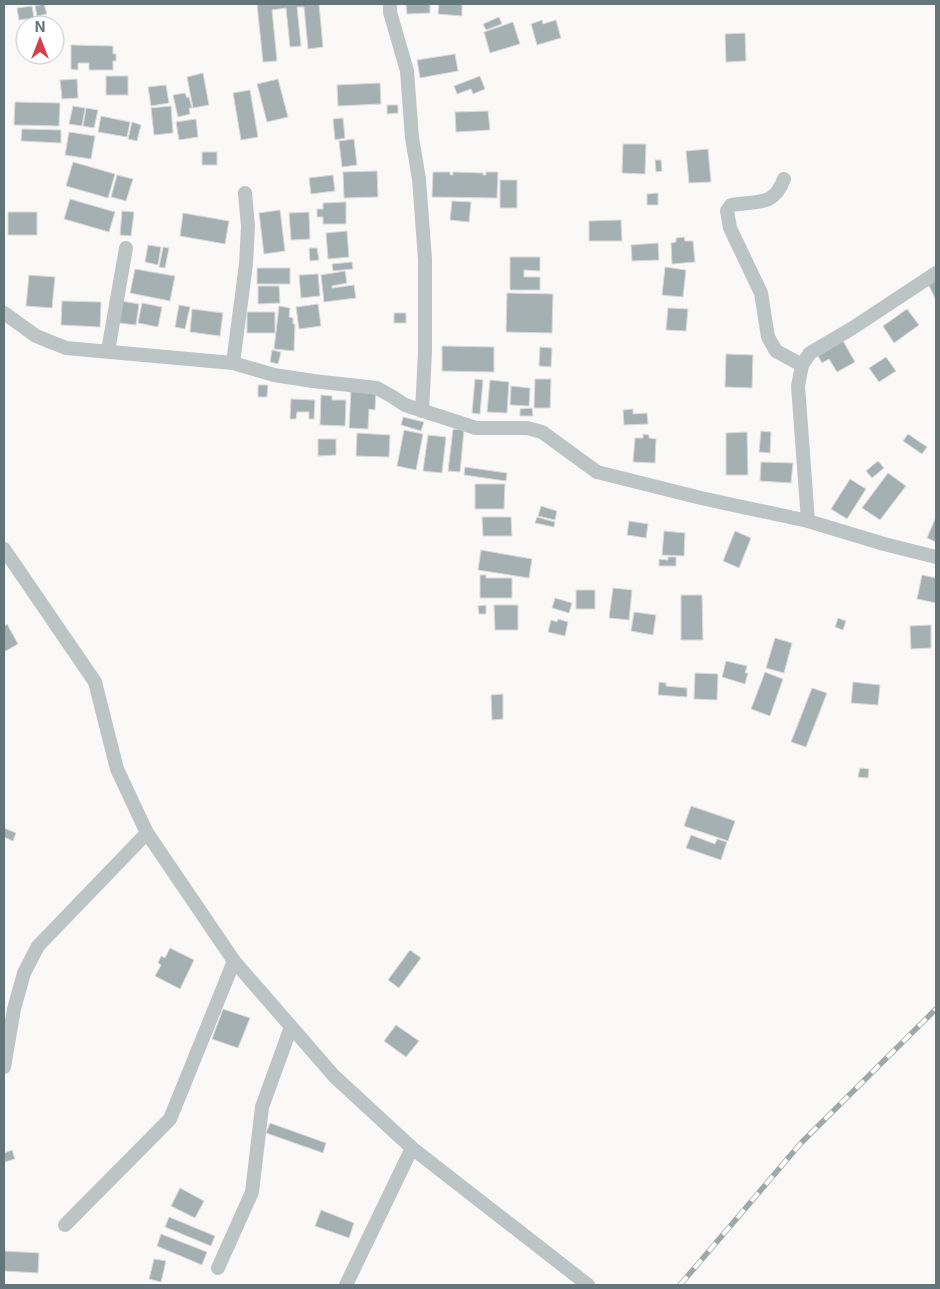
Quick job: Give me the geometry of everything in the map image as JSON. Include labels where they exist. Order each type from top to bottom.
[{"type":"street","points":[[390,4],[390,12],[406,71],[412,138],[419,179],[425,268],[426,352],[422,411]]},
{"type":"street","points":[[784,179],[779,191],[769,200],[731,205],[727,211],[730,228],[761,292],[768,338],[776,351],[802,364]]},
{"type":"street","points":[[233,363],[246,264],[248,226],[245,193]]},
{"type":"street","points":[[108,351],[126,248]]},
{"type":"street","points":[[808,521],[798,386],[802,364],[810,353],[851,329],[936,273]]},
{"type":"street","points":[[4,313],[36,336],[66,348],[233,363],[284,376],[377,388],[405,405],[476,428],[527,428],[542,432],[597,472],[701,498],[808,521],[936,557]]},
{"type":"street","points":[[4,549],[95,682],[117,769],[147,833],[234,961],[334,1076],[412,1148],[588,1285]]},
{"type":"street","points":[[4,1067],[14,1009],[24,973],[38,946],[147,833]]},
{"type":"street","points":[[65,1225],[170,1119],[234,961]]},
{"type":"street","points":[[218,1268],[252,1192],[262,1107],[292,1027]]},
{"type":"street","points":[[346,1285],[412,1148]]},
{"type":"building","points":[[44,4],[47,14],[37,15],[35,6]]},
{"type":"building","points":[[257,4],[319,4],[323,47],[308,49],[304,7],[297,7],[301,46],[290,47],[286,8],[272,10],[277,61],[263,62]]},
{"type":"building","points":[[406,4],[430,4],[430,13],[407,14]]},
{"type":"building","points":[[439,4],[462,4],[462,16],[438,14]]},
{"type":"building","points":[[32,6],[34,15],[18,15],[17,8]]},
{"type":"building","points":[[499,17],[502,24],[486,30],[483,24]]},
{"type":"building","points":[[542,20],[543,24],[556,20],[561,38],[537,45],[531,24]]},
{"type":"building","points":[[513,22],[520,44],[490,53],[484,32]]},
{"type":"building","points":[[745,33],[746,61],[726,62],[725,34]]},
{"type":"building","points":[[71,45],[113,46],[113,54],[116,54],[116,61],[113,61],[113,70],[89,70],[89,63],[78,63],[78,70],[71,69]]},
{"type":"building","points":[[455,54],[458,71],[420,78],[417,60]]},
{"type":"building","points":[[203,73],[209,105],[193,108],[187,77]]},
{"type":"building","points":[[106,76],[128,76],[128,95],[106,95]]},
{"type":"building","points":[[480,76],[485,89],[473,94],[471,89],[457,94],[454,86]]},
{"type":"building","points":[[77,79],[78,98],[62,99],[60,80]]},
{"type":"building","points":[[278,79],[288,117],[267,122],[257,84]]},
{"type":"building","points":[[380,83],[381,104],[338,106],[337,85]]},
{"type":"building","points":[[166,85],[169,103],[151,106],[148,87]]},
{"type":"building","points":[[250,90],[258,137],[241,140],[233,93]]},
{"type":"building","points":[[185,93],[187,98],[189,97],[192,108],[189,108],[190,114],[178,117],[173,95]]},
{"type":"building","points":[[15,102],[60,103],[59,126],[14,125]]},
{"type":"building","points":[[387,105],[398,105],[398,113],[387,114]]},
{"type":"building","points":[[73,106],[85,108],[82,126],[69,124]]},
{"type":"building","points":[[171,106],[173,133],[154,135],[151,108]]},
{"type":"building","points":[[86,108],[98,110],[94,128],[83,126]]},
{"type":"building","points":[[488,111],[490,130],[456,132],[455,112]]},
{"type":"building","points":[[101,116],[130,122],[127,137],[98,132]]},
{"type":"building","points":[[343,118],[345,138],[335,140],[333,119]]},
{"type":"building","points":[[196,119],[198,137],[179,140],[176,122]]},
{"type":"building","points":[[132,122],[141,125],[137,141],[128,139]]},
{"type":"building","points":[[22,129],[61,130],[61,143],[21,141]]},
{"type":"building","points":[[69,132],[95,136],[91,159],[65,155]]},
{"type":"building","points":[[354,139],[357,165],[342,167],[339,141]]},
{"type":"building","points":[[623,144],[646,144],[645,174],[622,173]]},
{"type":"building","points":[[708,149],[711,182],[689,183],[686,151]]},
{"type":"building","points":[[202,152],[217,152],[217,165],[202,165]]},
{"type":"building","points":[[655,160],[661,160],[662,171],[656,172]]},
{"type":"building","points":[[73,162],[115,174],[108,198],[66,186]]},
{"type":"building","points":[[377,171],[378,197],[344,198],[343,172]]},
{"type":"building","points":[[433,172],[450,172],[450,175],[453,175],[453,172],[483,173],[483,175],[486,175],[486,172],[498,172],[497,198],[432,197]]},
{"type":"building","points":[[117,175],[133,179],[126,201],[111,197]]},
{"type":"building","points":[[333,175],[335,191],[311,194],[309,178]]},
{"type":"building","points":[[500,180],[517,180],[517,208],[500,208]]},
{"type":"building","points":[[658,193],[658,205],[647,205],[647,194]]},
{"type":"building","points":[[70,199],[115,212],[109,232],[64,219]]},
{"type":"building","points":[[452,201],[471,202],[469,222],[450,220]]},
{"type":"building","points":[[346,202],[346,224],[323,224],[323,217],[317,217],[317,209],[323,209],[323,203]]},
{"type":"building","points":[[280,210],[285,251],[264,254],[259,213]]},
{"type":"building","points":[[122,211],[134,212],[131,236],[120,235]]},
{"type":"building","points":[[8,212],[37,212],[37,235],[8,235]]},
{"type":"building","points":[[309,212],[310,239],[291,240],[289,213]]},
{"type":"building","points":[[183,213],[229,221],[225,244],[180,236]]},
{"type":"building","points":[[621,220],[622,241],[589,241],[589,221]]},
{"type":"building","points":[[347,231],[349,257],[328,259],[326,233]]},
{"type":"building","points":[[684,237],[685,241],[693,241],[695,262],[672,264],[671,243],[676,242],[676,238]]},
{"type":"building","points":[[658,243],[659,260],[632,261],[631,245]]},
{"type":"building","points":[[148,245],[161,247],[158,265],[145,262]]},
{"type":"building","points":[[163,247],[169,248],[165,268],[159,267]]},
{"type":"building","points":[[309,248],[317,248],[319,260],[310,261]]},
{"type":"building","points":[[510,257],[540,257],[540,271],[524,270],[524,277],[540,277],[540,290],[510,290]]},
{"type":"building","points":[[352,262],[353,269],[333,271],[332,264]]},
{"type":"building","points":[[665,267],[686,270],[683,297],[662,295]]},
{"type":"building","points":[[257,268],[290,268],[290,284],[257,284]]},
{"type":"building","points":[[135,269],[175,276],[170,301],[130,293]]},
{"type":"building","points":[[345,271],[347,283],[332,286],[332,288],[354,285],[356,298],[324,302],[321,275]]},
{"type":"building","points":[[318,274],[320,296],[301,298],[299,275]]},
{"type":"building","points":[[29,275],[55,277],[52,308],[26,306]]},
{"type":"building","points":[[936,280],[936,300],[928,284]]},
{"type":"building","points":[[258,286],[279,286],[280,303],[258,304]]},
{"type":"building","points":[[507,293],[553,294],[552,333],[506,332]]},
{"type":"building","points":[[62,301],[101,302],[100,327],[61,325]]},
{"type":"building","points":[[121,301],[139,304],[136,325],[118,323]]},
{"type":"building","points":[[142,303],[162,307],[158,327],[138,323]]},
{"type":"building","points":[[318,304],[321,326],[299,329],[296,307]]},
{"type":"building","points":[[179,305],[190,307],[185,329],[175,327]]},
{"type":"building","points":[[279,306],[290,308],[289,317],[293,318],[293,324],[295,324],[294,351],[274,349]]},
{"type":"building","points":[[668,308],[688,309],[686,331],[666,330]]},
{"type":"building","points":[[192,309],[223,313],[220,336],[190,332]]},
{"type":"building","points":[[907,309],[919,325],[894,343],[883,326]]},
{"type":"building","points":[[247,312],[275,312],[275,333],[247,333]]},
{"type":"building","points":[[394,313],[406,313],[406,323],[394,323]]},
{"type":"building","points":[[843,341],[855,362],[837,372],[829,359],[822,363],[818,356]]},
{"type":"building","points":[[442,346],[494,347],[494,372],[442,371]]},
{"type":"building","points":[[540,347],[552,348],[551,367],[539,366]]},
{"type":"building","points":[[272,350],[281,352],[278,364],[270,362]]},
{"type":"building","points":[[726,354],[753,355],[752,388],[725,387]]},
{"type":"building","points":[[886,357],[896,371],[879,382],[869,368]]},
{"type":"building","points":[[475,379],[483,380],[480,414],[472,413]]},
{"type":"building","points":[[535,379],[551,379],[550,408],[534,408]]},
{"type":"building","points":[[490,380],[509,382],[507,413],[487,412]]},
{"type":"building","points":[[258,385],[268,385],[267,397],[258,397]]},
{"type":"building","points":[[511,386],[530,388],[529,406],[510,405]]},
{"type":"building","points":[[351,390],[376,391],[375,410],[369,409],[368,429],[349,428]]},
{"type":"building","points":[[321,395],[332,396],[332,400],[346,400],[345,426],[320,425]]},
{"type":"building","points":[[291,399],[315,400],[314,419],[309,419],[309,412],[297,412],[296,419],[290,419]]},
{"type":"building","points":[[532,408],[533,416],[520,416],[520,409]]},
{"type":"building","points":[[633,409],[633,414],[647,413],[648,424],[624,425],[623,410]]},
{"type":"building","points":[[403,417],[424,422],[421,431],[401,425]]},
{"type":"building","points":[[453,429],[464,430],[460,472],[448,471]]},
{"type":"building","points":[[404,430],[423,434],[416,470],[397,466]]},
{"type":"building","points":[[761,431],[771,432],[770,453],[759,452]]},
{"type":"building","points":[[747,432],[748,475],[726,475],[726,433]]},
{"type":"building","points":[[357,433],[390,435],[389,457],[356,456]]},
{"type":"building","points":[[643,434],[649,435],[649,438],[656,439],[655,463],[633,462],[635,438],[643,438]]},
{"type":"building","points":[[908,434],[927,447],[922,454],[903,441]]},
{"type":"building","points":[[428,435],[446,437],[442,473],[423,471]]},
{"type":"building","points":[[318,439],[336,439],[336,455],[318,456]]},
{"type":"building","points":[[878,461],[884,468],[872,478],[866,471]]},
{"type":"building","points":[[761,462],[793,463],[791,483],[760,481]]},
{"type":"building","points":[[465,467],[507,473],[506,481],[464,475]]},
{"type":"building","points":[[888,473],[906,486],[880,520],[862,508]]},
{"type":"building","points":[[850,479],[866,489],[847,519],[831,509]]},
{"type":"building","points":[[475,484],[505,484],[504,509],[475,509]]},
{"type":"building","points":[[541,506],[557,511],[555,520],[538,516]]},
{"type":"building","points":[[482,517],[511,517],[512,536],[483,536]]},
{"type":"building","points":[[537,517],[555,522],[554,527],[535,523]]},
{"type":"building","points":[[936,517],[936,542],[927,538]]},
{"type":"building","points":[[629,521],[648,524],[646,538],[627,535]]},
{"type":"building","points":[[664,531],[685,533],[684,556],[662,555]]},
{"type":"building","points":[[735,531],[751,538],[739,568],[723,561]]},
{"type":"building","points":[[481,550],[532,559],[529,578],[478,570]]},
{"type":"building","points":[[668,557],[676,557],[676,566],[659,566],[659,559],[668,560]]},
{"type":"building","points":[[480,575],[486,575],[486,578],[512,578],[512,598],[480,598]]},
{"type":"building","points":[[922,575],[936,578],[936,603],[917,599]]},
{"type":"building","points":[[613,588],[632,590],[629,620],[609,618]]},
{"type":"building","points":[[576,590],[595,590],[595,609],[576,609]]},
{"type":"building","points":[[681,595],[702,595],[703,640],[681,640]]},
{"type":"building","points":[[555,598],[572,603],[569,613],[552,608]]},
{"type":"building","points":[[486,605],[486,614],[479,614],[478,606]]},
{"type":"building","points":[[494,605],[518,605],[518,630],[495,630]]},
{"type":"building","points":[[634,612],[656,615],[653,635],[631,631]]},
{"type":"building","points":[[838,618],[846,621],[843,630],[835,627]]},
{"type":"building","points":[[558,619],[568,622],[565,636],[548,632],[551,620],[557,622]]},
{"type":"building","points":[[7,624],[18,644],[4,652],[4,626]]},
{"type":"building","points":[[931,625],[931,648],[911,649],[910,626]]},
{"type":"building","points":[[775,638],[792,643],[784,673],[766,668]]},
{"type":"building","points":[[726,661],[747,666],[745,673],[748,673],[745,684],[722,677]]},
{"type":"building","points":[[765,672],[783,679],[770,716],[751,709]]},
{"type":"building","points":[[695,673],[718,674],[717,700],[694,699]]},
{"type":"building","points":[[659,682],[666,683],[666,686],[687,688],[687,697],[658,695]]},
{"type":"building","points":[[853,682],[880,685],[878,705],[851,703]]},
{"type":"building","points":[[812,688],[827,693],[806,747],[791,742]]},
{"type":"building","points":[[503,694],[503,719],[492,720],[491,695]]},
{"type":"building","points":[[860,768],[869,769],[868,778],[858,777]]},
{"type":"building","points":[[691,806],[735,821],[728,841],[684,826]]},
{"type":"building","points":[[4,828],[16,833],[13,841],[4,837]]},
{"type":"building","points":[[691,835],[715,844],[717,839],[727,842],[721,860],[686,848]]},
{"type":"building","points":[[170,948],[194,960],[180,989],[155,976],[161,965],[158,963],[161,956],[165,958]]},
{"type":"building","points":[[410,950],[421,958],[399,988],[388,980]]},
{"type":"building","points":[[223,1009],[250,1018],[238,1048],[212,1039]]},
{"type":"building","points":[[396,1025],[419,1041],[406,1057],[384,1041]]},
{"type":"building","points":[[270,1123],[326,1143],[323,1153],[266,1133]]},
{"type":"building","points":[[12,1150],[15,1159],[5,1162],[4,1153]]},
{"type":"building","points":[[180,1188],[204,1201],[195,1218],[171,1206]]},
{"type":"building","points":[[321,1210],[354,1223],[349,1238],[315,1226]]},
{"type":"building","points":[[169,1217],[215,1236],[211,1246],[165,1227]]},
{"type":"building","points":[[161,1234],[207,1252],[202,1265],[157,1246]]},
{"type":"building","points":[[4,1251],[39,1253],[38,1273],[4,1271]]},
{"type":"building","points":[[154,1259],[166,1261],[161,1282],[149,1279]]},
{"type":"railway","points":[[680,1285],[801,1143],[936,1009]]}]
